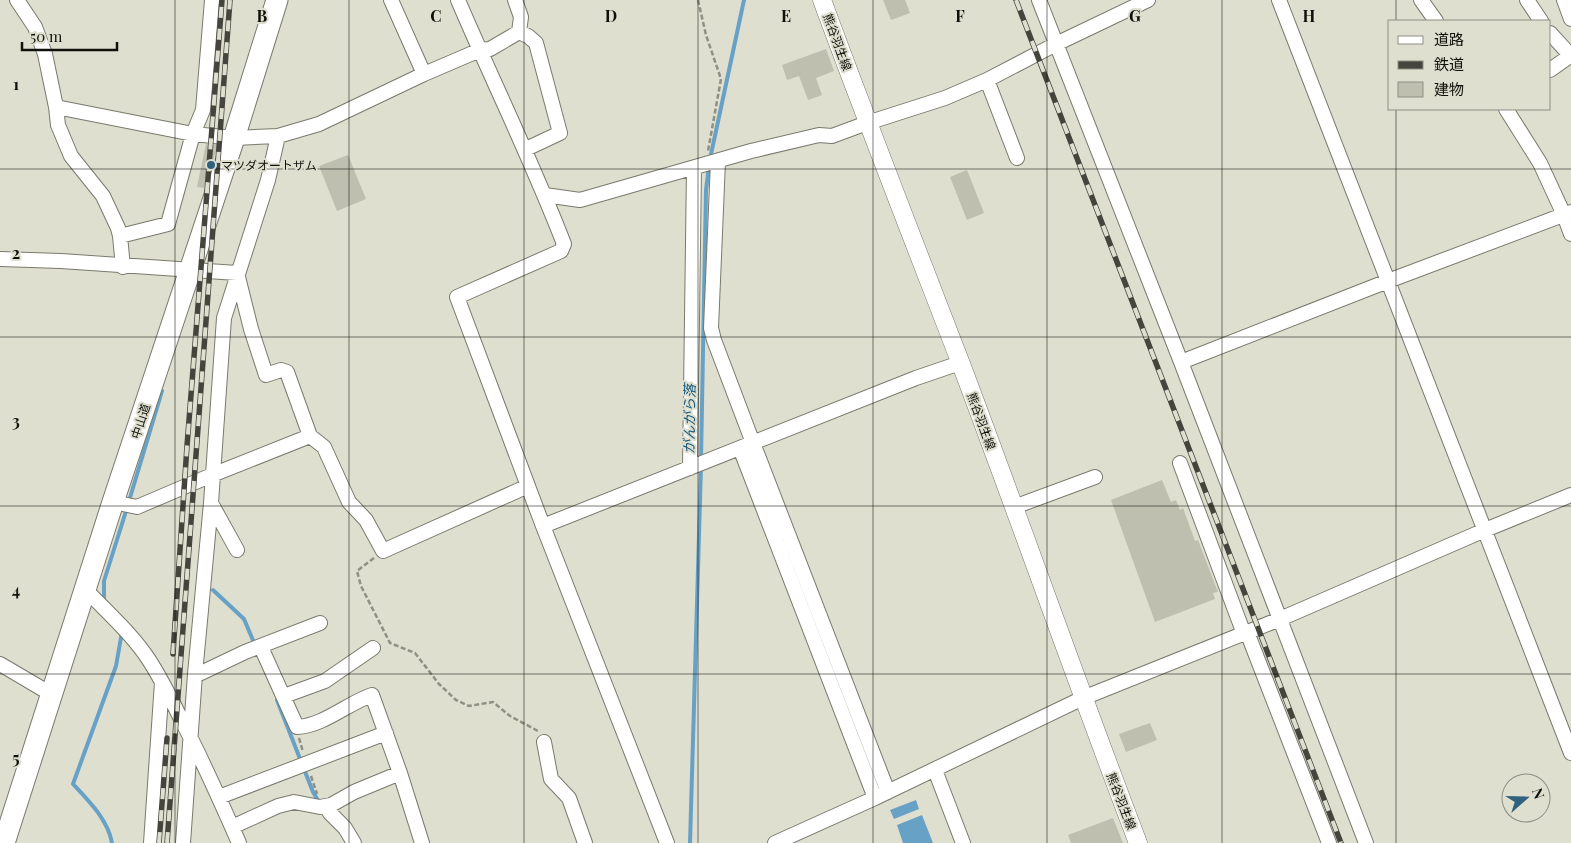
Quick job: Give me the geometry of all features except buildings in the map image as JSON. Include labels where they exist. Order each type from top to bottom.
[{"type":"highway","name":"中山道","points":[[4,843],[85,589],[124,504],[191,269],[277,0]]},
{"type":"main road","name":"熊谷羽生線","points":[[822,0],[1014,507],[1138,843]]},
{"type":"street","points":[[17,0],[35,27],[45,54],[58,125],[71,156],[103,196],[120,236],[123,266]]},
{"type":"street","points":[[120,236],[168,224],[193,134],[203,110],[212,0]]},
{"type":"street","points":[[391,0],[424,74]]},
{"type":"street","points":[[458,0],[526,149],[564,244],[561,251],[456,297],[667,843]]},
{"type":"street","points":[[515,0],[521,17],[519,32]]},
{"type":"street","points":[[1039,0],[1366,843]]},
{"type":"street","points":[[545,195],[580,200],[751,151],[819,135],[832,136],[945,98],[987,80],[1056,44],[1148,0]]},
{"type":"street","points":[[1279,0],[1571,753]]},
{"type":"street","points":[[1421,0],[1435,20]]},
{"type":"street","points":[[1527,0],[1541,20]]},
{"type":"street","points":[[1564,0],[1571,19]]},
{"type":"street","points":[[56,107],[193,134],[234,138],[278,136],[319,124],[424,74],[480,50],[490,48],[519,32]]},
{"type":"street","points":[[519,32],[528,36],[536,43],[560,133],[526,149]]},
{"type":"street","points":[[1551,34],[1571,56],[1551,69]]},
{"type":"street","points":[[987,80],[1017,158]]},
{"type":"street","points":[[1507,110],[1540,162],[1568,213],[1571,234]]},
{"type":"street","points":[[183,843],[224,318],[268,180],[278,136]]},
{"type":"street","points":[[706,164],[711,328],[746,446],[882,795]]},
{"type":"street","points":[[691,468],[694,328],[706,164]]},
{"type":"street","points":[[1181,362],[1568,213]]},
{"type":"street","points":[[0,259],[62,261],[237,273]]},
{"type":"street","points":[[237,273],[266,375],[281,370],[287,372],[310,436],[324,447],[349,502],[366,520],[383,551],[528,486]]},
{"type":"street","points":[[694,328],[711,328]]},
{"type":"street","points":[[544,526],[916,378],[960,363]]},
{"type":"street","points":[[124,504],[212,475],[310,436]]},
{"type":"street","points":[[1180,463],[1330,843]]},
{"type":"street","points":[[1014,507],[1094,477]]},
{"type":"street","points":[[775,843],[882,795],[1083,698],[1280,619],[1485,530],[1571,495]]},
{"type":"street","points":[[211,503],[237,550]]},
{"type":"street","points":[[85,589],[149,659],[192,739],[239,843]]},
{"type":"street","points":[[196,674],[320,623]]},
{"type":"street","points":[[261,647],[297,727],[305,726],[332,715],[372,694],[422,843]]},
{"type":"street","points":[[284,696],[325,681],[373,648]]},
{"type":"street","points":[[0,664],[51,694]]},
{"type":"street","points":[[151,843],[162,682]]},
{"type":"street","points":[[219,797],[386,733]]},
{"type":"street","points":[[544,742],[550,779],[569,798],[584,843]]},
{"type":"street","points":[[935,770],[963,843]]},
{"type":"street","points":[[232,827],[278,806],[294,802],[323,807],[332,805],[354,792],[400,773]]},
{"type":"street","points":[[323,807],[345,828],[354,843]]},
{"type":"path","points":[[698,0],[706,35],[721,79],[706,164]]},
{"type":"path","points":[[383,551],[357,571],[361,586],[390,643],[415,653],[440,684],[456,700],[469,706],[493,702],[510,716],[538,731],[544,742]]},
{"type":"water","points":[[916,800],[919,809],[894,819],[890,810]]},
{"type":"water","points":[[922,815],[933,843],[903,843],[897,825]]},
{"type":"waterway","name":"がんがら落","points":[[710,159],[744,0]]},
{"type":"waterway","name":"がんがら落","points":[[701,459],[706,190],[709,166]]},
{"type":"waterway","points":[[129,501],[162,391]]},
{"type":"waterway","name":"がんがら落","points":[[690,843],[701,466]]},
{"type":"waterway","points":[[106,602],[104,600],[104,581],[127,508]]},
{"type":"waterway","points":[[213,590],[244,619],[255,645]]},
{"type":"waterway","points":[[112,843],[102,819],[73,784],[116,666],[122,632]]},
{"type":"waterway","points":[[277,700],[313,792],[319,802]]},
{"type":"railway","points":[[173,654],[187,446],[222,0]]},
{"type":"railway","points":[[167,843],[230,0]]},
{"type":"railway","points":[[1016,0],[1341,843]]},
{"type":"railway","points":[[159,843],[167,738]]},
{"type":"place","name":"マツダオートザム","points":[[211,165]]}]
